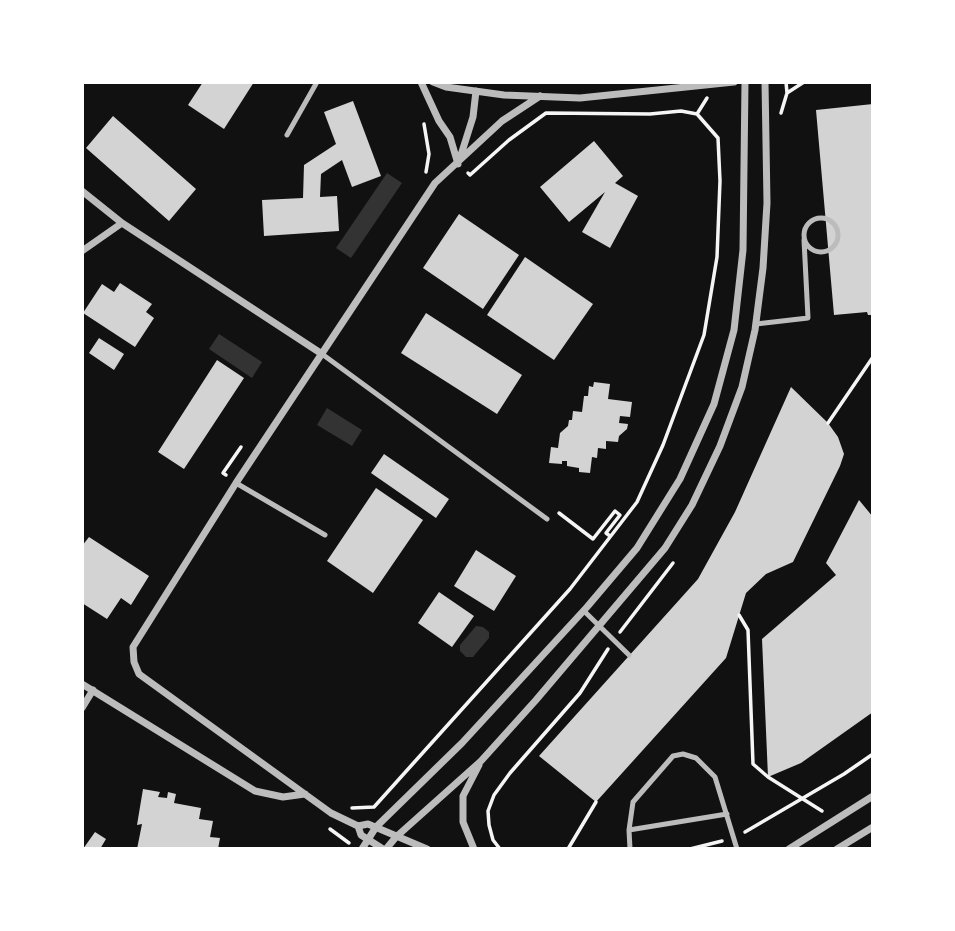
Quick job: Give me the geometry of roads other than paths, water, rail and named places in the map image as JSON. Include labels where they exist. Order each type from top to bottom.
[{"type":"street","points":[[421,82],[439,121],[450,137],[458,164]]},
{"type":"street","points":[[433,82],[446,87],[476,91],[580,98],[734,82]]},
{"type":"street","points":[[362,849],[376,827],[462,743],[584,611],[636,548],[680,479],[714,404],[734,330],[743,250],[745,82]]},
{"type":"street","points":[[358,826],[361,835],[385,849],[481,761],[665,548],[692,505],[720,446],[742,387],[756,324],[767,204],[765,82]]},
{"type":"street","points":[[458,164],[473,117],[476,91]]},
{"type":"street","points":[[426,849],[376,827],[368,824],[358,826],[331,813],[139,674],[134,662],[133,647],[236,483],[435,183],[502,121],[540,96]]},
{"type":"street","points":[[82,191],[122,223],[322,354]]},
{"type":"street","points":[[82,251],[122,223]]},
{"type":"street","points":[[82,684],[256,791],[283,797],[305,794]]},
{"type":"street","points":[[82,708],[93,690]]},
{"type":"street","points":[[474,849],[463,822],[463,796],[481,761]]},
{"type":"street","points":[[789,849],[873,796]]},
{"type":"street","points":[[837,849],[873,827]]},
{"type":"lane","points":[[288,135],[317,82]]},
{"type":"lane","points":[[756,324],[808,318],[804,240],[807,224],[817,218],[828,219],[838,233],[836,245],[826,252],[814,252],[804,240]]},
{"type":"lane","points":[[322,354],[547,519]]},
{"type":"lane","points":[[236,483],[325,535]]},
{"type":"lane","points":[[584,611],[629,655]]},
{"type":"lane","points":[[630,849],[629,830],[633,802],[673,756],[683,754],[696,758],[715,777],[737,849]]},
{"type":"lane","points":[[629,830],[727,814]]}]
